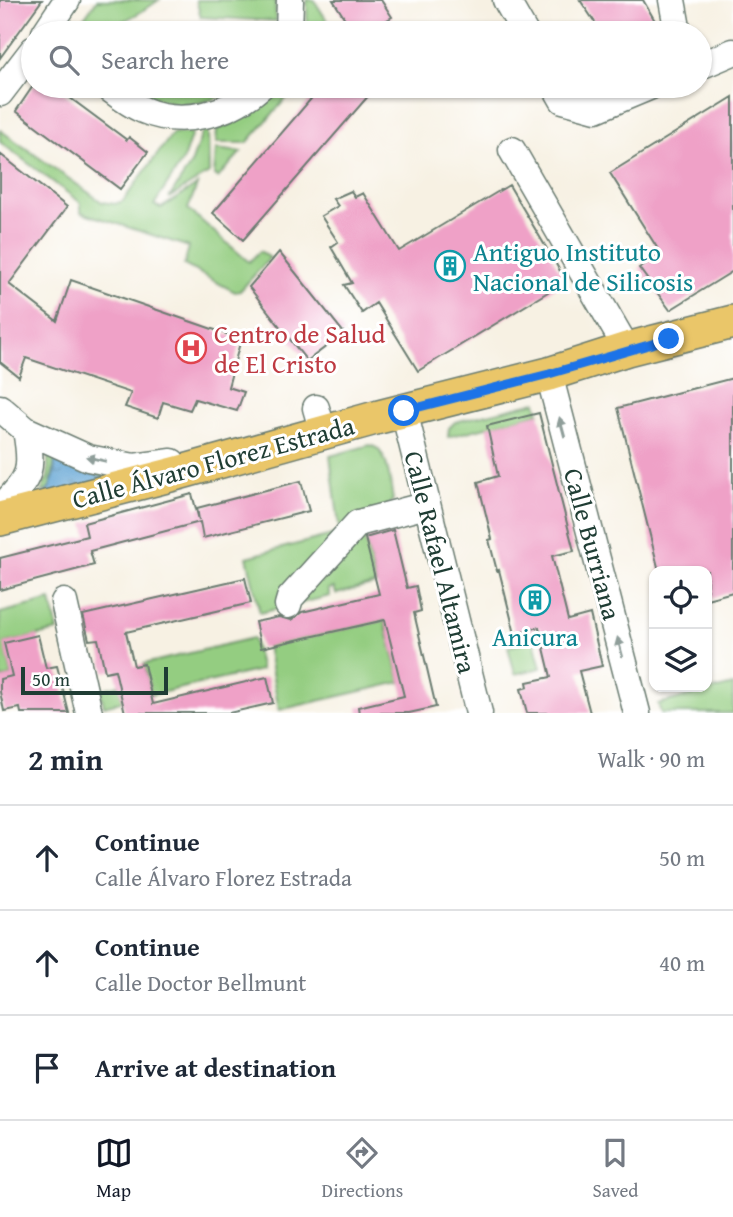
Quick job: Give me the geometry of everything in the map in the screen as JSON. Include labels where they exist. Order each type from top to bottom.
[{"type":"main road","name":"Calle Álvaro Florez Estrada","points":[[0,519],[237,455],[319,420],[404,411],[549,374],[627,349],[733,322]]},
{"type":"street","points":[[54,21],[67,0]]},
{"type":"street","points":[[289,21],[290,0]]},
{"type":"street","points":[[506,0],[518,21]]},
{"type":"street","points":[[672,0],[676,21]]},
{"type":"street","points":[[712,61],[733,52]]},
{"type":"street","points":[[0,93],[21,66]]},
{"type":"street","points":[[124,98],[142,110],[160,116],[180,117],[219,112],[244,98]]},
{"type":"street","points":[[562,98],[596,108],[621,98]]},
{"type":"street","points":[[512,149],[627,349]]},
{"type":"street","name":"Calle Burriana","points":[[549,374],[637,713]]},
{"type":"street","points":[[0,408],[26,430],[88,458],[134,467],[237,455]]},
{"type":"street","name":"Calle Rafael Altamira","points":[[404,411],[479,713]]},
{"type":"street","points":[[0,509],[23,484],[30,472],[31,458],[26,430]]},
{"type":"street","points":[[288,605],[290,598],[358,523],[427,505]]},
{"type":"street","points":[[64,602],[89,713]]},
{"type":"green space","points":[[97,0],[159,0],[122,21],[82,21]]},
{"type":"green space","points":[[196,0],[275,0],[276,21],[201,17]]},
{"type":"green space","points":[[307,0],[314,0],[327,21],[307,21]]},
{"type":"green space","points":[[156,98],[217,98],[198,103],[170,102]]},
{"type":"green space","points":[[286,98],[247,143],[216,143],[217,129],[235,122],[267,100]]},
{"type":"green space","points":[[0,130],[102,202],[115,204],[123,201],[173,133],[192,133],[183,160],[154,205],[161,208],[197,185],[188,209],[249,262],[260,251],[270,258],[240,291],[235,292],[184,265],[189,247],[81,212],[81,203],[0,142]]},
{"type":"green space","points":[[208,131],[209,173],[169,198],[191,164],[202,133]]},
{"type":"green space","points":[[216,149],[241,152],[218,178],[214,175]]},
{"type":"green space","points":[[536,402],[539,413],[448,437],[449,428],[455,422]]},
{"type":"green space","points":[[370,445],[381,453],[385,460],[393,500],[364,533],[376,584],[336,594],[334,588],[328,589],[330,596],[260,613],[247,557],[340,533],[330,456]]},
{"type":"green space","points":[[48,450],[114,475],[41,492],[48,476]],"holes":[[[55,460],[91,474],[50,488]]]},
{"type":"green space","points":[[51,600],[58,631],[5,643],[12,676],[0,679],[0,613]]},
{"type":"green space","points":[[384,620],[401,682],[279,710],[267,646]]},
{"type":"green space","points":[[253,638],[261,670],[151,695],[144,664]]},
{"type":"green space","points":[[534,640],[541,668],[515,674],[508,647]]},
{"type":"green space","points":[[119,685],[123,701],[104,706],[100,690]]},
{"type":"green space","points":[[733,685],[733,713],[661,713],[658,704]]},
{"type":"water","points":[[55,459],[109,479],[43,501],[54,477]]},
{"type":"building","points":[[0,0],[42,0],[27,21],[21,21],[21,29],[0,58]]},
{"type":"building","points":[[333,0],[381,0],[392,17],[388,21],[346,21]]},
{"type":"building","points":[[580,0],[643,0],[655,21],[594,21]]},
{"type":"building","points":[[733,97],[733,271],[670,310],[639,268],[661,254],[610,173]]},
{"type":"building","points":[[25,98],[70,98],[127,140],[129,137],[148,152],[120,189],[16,111]]},
{"type":"building","points":[[312,98],[367,98],[243,240],[213,213]]},
{"type":"building","points":[[0,154],[67,207],[9,284],[57,321],[71,280],[241,339],[228,387],[244,392],[237,411],[195,399],[190,410],[163,402],[158,418],[125,407],[131,393],[26,358],[19,377],[0,362]]},
{"type":"building","name":"Antiguo Instituto Nacional de Silicosis","points":[[509,185],[566,281],[418,371],[376,303],[362,313],[344,285],[352,283],[331,247],[338,242],[321,216],[338,206],[333,199],[351,191],[355,197],[363,193],[399,251]]},
{"type":"building","points":[[279,252],[344,333],[307,361],[249,287]]},
{"type":"building","points":[[733,378],[733,592],[712,598],[712,566],[658,566],[618,408]]},
{"type":"building","points":[[539,413],[574,551],[552,556],[568,620],[590,614],[602,666],[579,671],[590,713],[527,713],[521,689],[528,687],[527,682],[551,677],[539,627],[515,634],[489,540],[492,539],[478,482],[498,476],[487,426]]},
{"type":"building","points":[[301,481],[309,511],[203,538],[200,522],[90,551],[94,565],[0,590],[0,558],[87,536],[84,523],[192,494],[199,520],[197,508]]},
{"type":"building","points":[[393,530],[407,588],[416,586],[421,611],[414,613],[436,707],[409,713],[359,713],[358,707],[404,696],[385,620],[261,648],[255,622],[279,617],[291,620],[302,612],[379,594],[365,538]]},
{"type":"building","points":[[245,578],[251,603],[126,632],[134,666],[144,664],[153,704],[267,677],[273,703],[229,713],[125,713],[115,670],[105,672],[98,639],[89,640],[83,615]]},
{"type":"building","points":[[38,635],[46,668],[57,666],[69,713],[21,713],[20,708],[4,711],[0,679],[12,676],[4,643]]},
{"type":"place","name":"Antiguo Instituto Nacional de Silicosis","points":[[450,266]]},
{"type":"place","name":"Centro de Salud de El Cristo","points":[[191,348]]},
{"type":"place","name":"Anicura","points":[[535,600]]},
{"type":"route","points":[[404,411],[549,374],[627,349],[669,339]]}]
